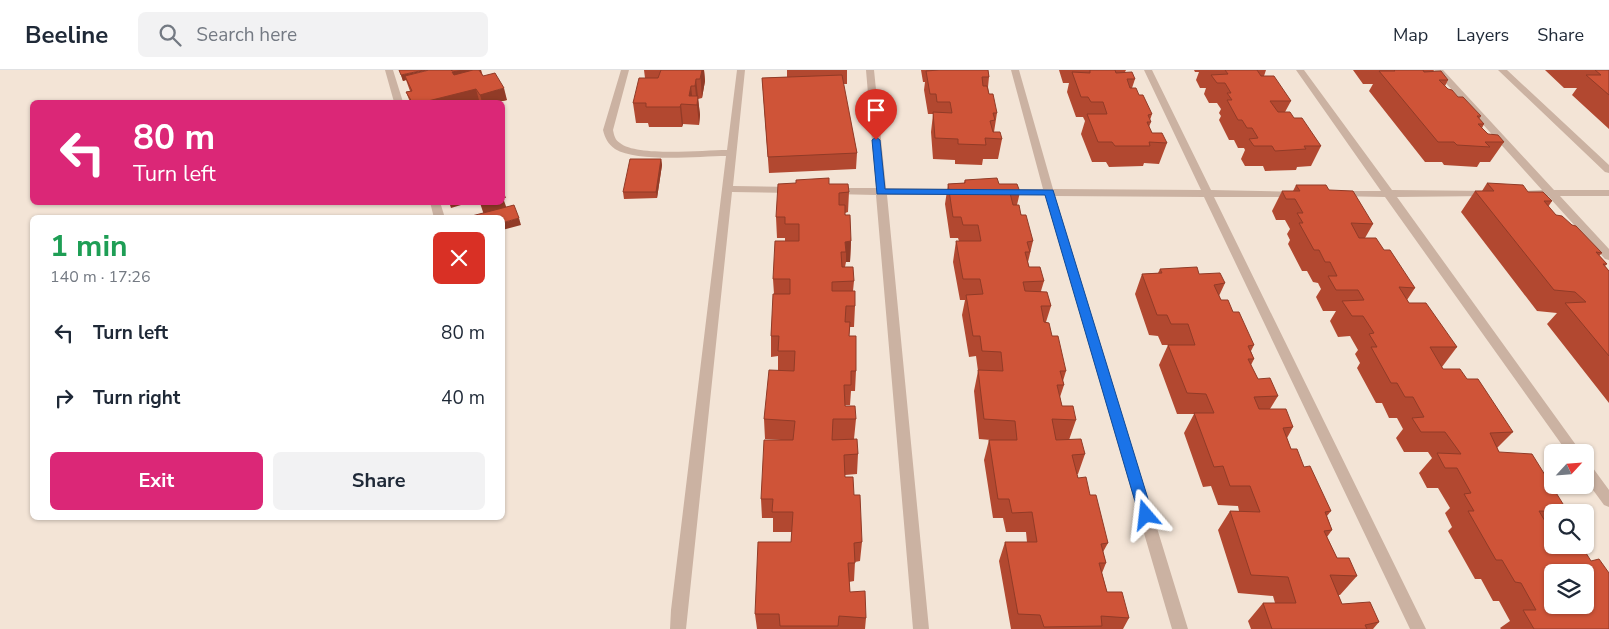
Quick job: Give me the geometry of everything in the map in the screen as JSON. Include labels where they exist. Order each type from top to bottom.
[{"type":"street","points":[[389,70],[398,100]]},
{"type":"street","points":[[625,70],[608,130],[609,137],[614,144],[633,152],[646,154],[732,153]]},
{"type":"street","points":[[678,629],[741,70]]},
{"type":"street","points":[[870,70],[921,629]]},
{"type":"street","points":[[1015,70],[1049,192],[1180,629]]},
{"type":"street","points":[[1148,70],[1418,629]]},
{"type":"street","points":[[1300,70],[1568,444]]},
{"type":"street","points":[[1438,70],[1609,256]]},
{"type":"street","points":[[1502,70],[1609,170]]},
{"type":"street","points":[[728,189],[804,190]]},
{"type":"street","points":[[824,191],[970,192]]},
{"type":"street","points":[[990,192],[1303,194]]},
{"type":"street","points":[[1332,194],[1609,193]]},
{"type":"street","points":[[1594,480],[1609,501]]},
{"type":"building","points":[[399,70],[424,70],[401,75]]},
{"type":"building","points":[[429,70],[463,70],[452,72],[454,75],[479,70],[483,76],[495,73],[504,88],[480,95],[476,89],[432,100],[411,100],[406,92],[412,91],[405,76]]},
{"type":"building","points":[[661,70],[702,70],[700,79],[696,79],[695,86],[691,86],[689,96],[698,96],[697,105],[681,104],[680,107],[646,107],[646,103],[633,103],[639,78],[658,78]]},
{"type":"building","points":[[988,70],[989,77],[982,77],[983,86],[987,86],[989,94],[993,94],[997,113],[993,113],[995,120],[990,121],[993,132],[1000,132],[1002,139],[985,138],[986,145],[958,144],[958,139],[935,138],[933,112],[952,113],[950,102],[937,102],[936,94],[930,94],[926,71]]},
{"type":"building","points":[[1090,70],[1115,70],[1116,73],[1132,72],[1135,79],[1127,79],[1130,88],[1136,88],[1139,95],[1143,95],[1152,114],[1148,115],[1151,122],[1147,122],[1152,133],[1162,133],[1167,143],[1149,142],[1150,146],[1115,146],[1112,142],[1098,142],[1087,114],[1107,114],[1103,102],[1091,102],[1088,97],[1081,97],[1072,72],[1090,73]]},
{"type":"building","points":[[1225,70],[1257,70],[1261,76],[1274,76],[1291,101],[1270,101],[1278,112],[1290,112],[1294,118],[1302,118],[1321,146],[1304,146],[1306,149],[1275,151],[1272,146],[1254,146],[1249,139],[1258,138],[1252,128],[1247,128],[1242,120],[1238,120],[1227,100],[1232,100],[1227,93],[1231,93],[1225,83],[1217,83],[1211,75],[1228,74]]},
{"type":"building","points":[[1595,70],[1609,70],[1609,95],[1586,75],[1601,75]]},
{"type":"building","points":[[1379,71],[1441,71],[1448,80],[1439,80],[1458,97],[1463,97],[1481,116],[1477,116],[1484,124],[1478,124],[1488,134],[1498,135],[1504,142],[1485,142],[1490,147],[1457,145],[1454,142],[1438,142]]},
{"type":"building","points":[[842,75],[857,153],[768,157],[762,78]]},
{"type":"building","points":[[630,159],[661,159],[656,192],[623,192]]},
{"type":"building","points":[[829,178],[829,184],[848,184],[849,192],[839,193],[839,205],[845,205],[845,215],[850,215],[851,241],[845,242],[846,252],[841,252],[842,267],[853,267],[854,281],[832,282],[832,291],[855,291],[855,306],[846,306],[845,322],[850,322],[849,336],[856,336],[856,371],[851,371],[851,385],[844,385],[845,406],[855,406],[856,419],[833,419],[832,440],[857,439],[858,454],[844,455],[845,477],[853,477],[854,495],[860,495],[862,542],[854,543],[855,563],[848,563],[850,592],[865,591],[866,618],[839,616],[838,626],[780,626],[779,614],[755,614],[758,542],[791,542],[793,512],[772,512],[773,499],[761,499],[764,440],[793,440],[795,421],[764,419],[769,370],[794,371],[795,351],[778,351],[779,336],[771,336],[773,294],[790,294],[790,279],[773,279],[775,241],[799,241],[799,224],[785,224],[785,217],[776,217],[778,184],[796,183],[796,180]]},
{"type":"building","points":[[997,178],[999,184],[1017,184],[1020,192],[1010,193],[1013,205],[1019,205],[1021,215],[1026,215],[1033,241],[1027,242],[1030,252],[1025,252],[1029,267],[1040,267],[1044,281],[1023,282],[1025,291],[1047,292],[1051,306],[1041,306],[1044,322],[1049,323],[1052,336],[1058,336],[1066,371],[1060,371],[1064,385],[1057,385],[1062,406],[1073,406],[1076,420],[1052,419],[1056,440],[1081,439],[1085,454],[1072,455],[1078,478],[1086,477],[1090,495],[1096,495],[1108,543],[1101,544],[1106,563],[1099,563],[1107,592],[1122,592],[1129,618],[1101,616],[1102,626],[1044,627],[1040,615],[1018,614],[1005,542],[1037,542],[1032,512],[1012,513],[1009,499],[998,499],[989,440],[1017,440],[1015,421],[984,419],[978,370],[1003,371],[1001,352],[982,351],[980,336],[973,336],[966,295],[983,294],[980,279],[963,279],[956,241],[981,241],[978,225],[963,225],[961,217],[953,217],[948,184],[965,183],[965,180]]},
{"type":"building","points":[[1487,183],[1523,185],[1528,192],[1543,192],[1552,201],[1544,201],[1556,215],[1562,216],[1572,225],[1576,226],[1602,253],[1596,252],[1607,264],[1603,264],[1609,271],[1609,356],[1565,303],[1586,302],[1575,292],[1554,290],[1475,191],[1494,191]]},
{"type":"building","points":[[1296,185],[1326,185],[1329,190],[1353,191],[1373,224],[1351,223],[1359,238],[1376,238],[1384,250],[1390,250],[1415,288],[1399,287],[1409,303],[1426,303],[1457,347],[1430,347],[1443,369],[1460,369],[1467,379],[1478,379],[1513,432],[1490,433],[1499,452],[1532,454],[1544,473],[1544,494],[1557,494],[1563,504],[1544,504],[1544,511],[1539,511],[1544,519],[1544,554],[1587,554],[1591,561],[1599,559],[1609,573],[1609,629],[1534,629],[1523,610],[1536,610],[1521,583],[1515,582],[1502,560],[1496,560],[1468,511],[1474,511],[1464,494],[1471,493],[1457,468],[1445,468],[1437,453],[1461,454],[1445,432],[1421,432],[1412,418],[1424,417],[1413,397],[1405,397],[1397,383],[1391,383],[1371,347],[1377,347],[1369,334],[1374,333],[1363,316],[1352,316],[1342,301],[1364,300],[1358,290],[1336,290],[1328,276],[1337,276],[1330,262],[1325,262],[1319,250],[1314,250],[1299,223],[1303,223],[1297,213],[1303,213],[1295,199],[1286,199],[1282,191],[1300,191]]},
{"type":"building","points":[[514,205],[519,218],[505,222],[505,215],[476,215]]},
{"type":"building","points":[[1197,267],[1199,274],[1220,273],[1225,283],[1214,285],[1221,300],[1228,300],[1233,312],[1239,312],[1254,345],[1248,346],[1254,359],[1248,359],[1258,379],[1270,378],[1278,396],[1254,397],[1259,409],[1286,409],[1293,427],[1283,428],[1291,449],[1297,449],[1304,467],[1310,466],[1331,511],[1325,512],[1332,530],[1324,531],[1337,558],[1349,558],[1357,576],[1330,575],[1342,604],[1370,602],[1379,622],[1365,625],[1367,629],[1272,629],[1263,603],[1296,603],[1288,577],[1251,575],[1230,511],[1260,512],[1250,486],[1230,486],[1223,466],[1214,467],[1194,413],[1214,413],[1206,394],[1187,393],[1168,345],[1195,345],[1188,324],[1171,324],[1167,315],[1157,315],[1142,274],[1162,273],[1160,269]]},
{"type":"route","points":[[876,140],[880,192],[1049,192],[1146,515]]}]
